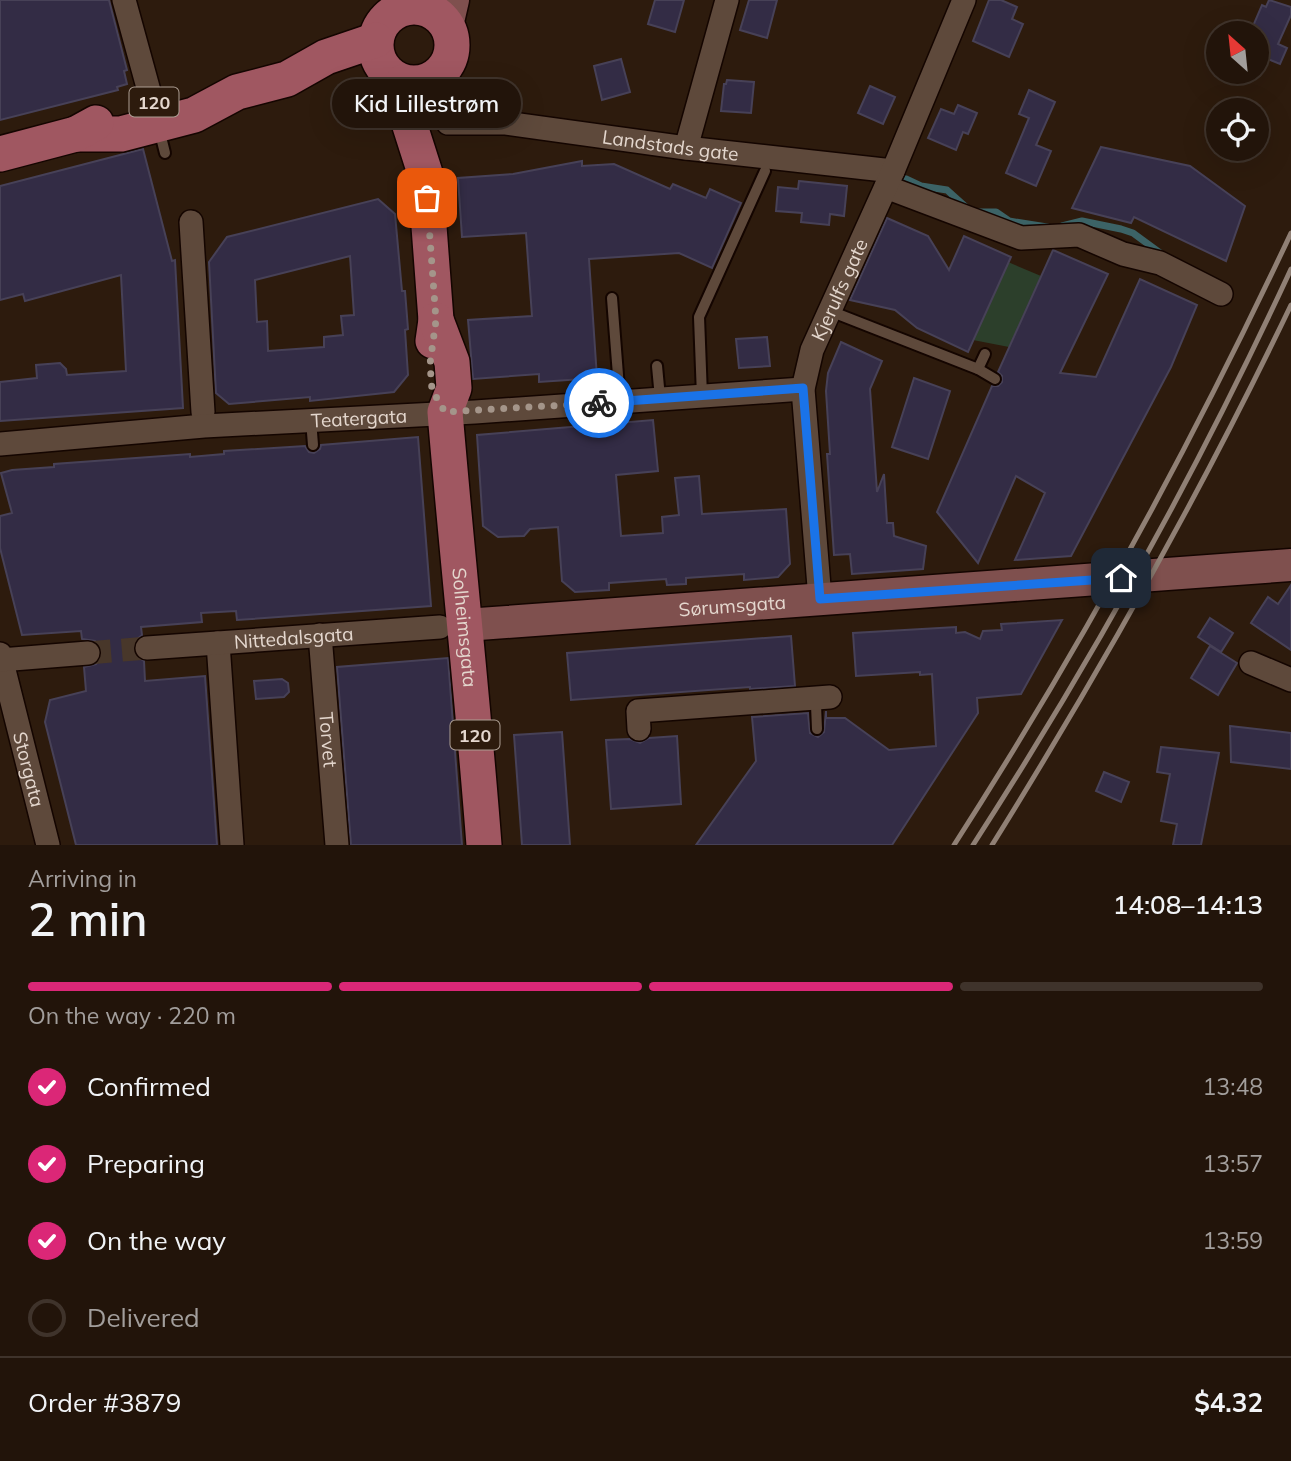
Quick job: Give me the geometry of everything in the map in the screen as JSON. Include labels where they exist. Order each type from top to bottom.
[{"type":"main road","points":[[403,4],[427,8],[442,19],[450,13],[451,55],[442,71],[399,67],[383,21],[403,4]]},
{"type":"main road","name":"120","points":[[0,154],[76,134],[117,112],[158,126],[188,93],[237,92],[287,79],[329,80],[364,71],[399,67]]},
{"type":"main road","name":"Solheimsgata","points":[[399,67],[410,126],[425,173],[436,320],[430,364],[432,390],[445,412],[452,626],[484,845]]},
{"type":"main road","name":"Sørumsgata","points":[[452,626],[1291,565]]},
{"type":"street","points":[[124,0],[158,126]]},
{"type":"street","points":[[685,148],[727,0]]},
{"type":"street","name":"Kjerulfs gate","points":[[820,599],[803,388],[812,350],[890,179],[964,0]]},
{"type":"street","name":"Landstads gate","points":[[448,123],[506,123],[890,179],[1021,238],[1079,235],[1123,254],[1160,263],[1221,294]]},
{"type":"street","points":[[191,222],[203,412]]},
{"type":"street","name":"Teatergata","points":[[0,444],[204,426],[803,388]]},
{"type":"street","name":"Nittedalsgata","points":[[147,649],[452,626]]},
{"type":"street","name":"Torvet","points":[[320,635],[337,845]]},
{"type":"street","points":[[218,643],[232,845]]},
{"type":"street","points":[[1,658],[88,653]]},
{"type":"street","name":"Storgata","points":[[1,658],[48,845]]},
{"type":"street","points":[[1251,663],[1291,680]]},
{"type":"street","points":[[639,729],[638,711],[830,697]]},
{"type":"lane","points":[[702,396],[699,317],[765,170]]},
{"type":"lane","points":[[612,298],[620,401]]},
{"type":"lane","points":[[830,311],[978,369],[995,379]]},
{"type":"lane","points":[[978,369],[985,354]]},
{"type":"lane","points":[[657,366],[660,398]]},
{"type":"lane","points":[[311,419],[313,445]]},
{"type":"lane","points":[[817,729],[816,705],[830,697]]},
{"type":"green space","points":[[1008,262],[1041,276],[1009,347],[973,340]]},
{"type":"building","points":[[0,0],[109,0],[127,70],[124,71],[127,84],[117,87],[118,90],[0,120]]},
{"type":"building","points":[[655,0],[684,0],[675,32],[648,24]]},
{"type":"building","points":[[749,0],[777,0],[767,38],[740,30]]},
{"type":"building","points":[[989,0],[1001,0],[1017,7],[1012,19],[1023,24],[1009,57],[973,41]]},
{"type":"building","points":[[1269,0],[1291,7],[1291,15],[1278,44],[1287,48],[1280,64],[1269,59],[1269,21],[1255,21],[1262,5],[1266,7]]},
{"type":"building","points":[[621,59],[630,92],[602,100],[594,66]]},
{"type":"building","points":[[727,80],[754,82],[751,113],[721,111],[724,84]]},
{"type":"building","points":[[870,86],[895,97],[883,124],[858,113]]},
{"type":"building","points":[[1029,90],[1055,102],[1036,145],[1051,151],[1036,186],[1006,173],[1029,118],[1019,114]]},
{"type":"building","points":[[958,105],[977,113],[968,134],[963,132],[956,150],[928,138],[941,109],[954,114]]},
{"type":"building","points":[[1101,147],[1190,166],[1245,206],[1226,261],[1134,217],[1131,223],[1072,208]]},
{"type":"building","points":[[143,149],[172,261],[175,260],[183,408],[0,421],[0,382],[37,378],[36,365],[60,363],[66,369],[67,375],[126,371],[121,275],[25,301],[23,294],[0,300],[0,186]]},
{"type":"building","points":[[582,161],[582,166],[614,164],[670,189],[673,184],[706,198],[710,189],[741,203],[712,268],[679,253],[589,259],[597,378],[539,382],[539,374],[473,379],[468,320],[532,316],[526,233],[462,237],[458,178],[513,174]]},
{"type":"building","points":[[799,181],[847,186],[844,216],[830,214],[829,225],[801,222],[802,213],[776,211],[778,187],[798,189]]},
{"type":"building","points":[[378,199],[395,214],[402,291],[405,291],[408,375],[394,392],[310,401],[310,397],[229,404],[216,393],[209,262],[227,237]],"holes":[[[350,256],[354,315],[341,316],[343,335],[324,337],[324,347],[268,351],[267,321],[257,322],[255,280]]]},
{"type":"building","points":[[887,218],[928,236],[949,270],[964,236],[1011,257],[968,352],[917,328],[895,310],[850,300]]},
{"type":"building","points":[[1053,250],[1108,274],[1060,373],[1096,377],[1140,279],[1197,305],[1171,367],[1071,556],[1015,560],[1045,493],[1016,476],[978,563],[937,512],[992,386],[998,386],[1002,382],[1002,376],[998,372]]},
{"type":"building","points":[[767,337],[770,366],[739,368],[736,339]]},
{"type":"building","points":[[841,342],[882,361],[870,389],[877,492],[884,474],[887,523],[893,523],[894,536],[926,546],[923,569],[852,574],[850,554],[834,555],[826,391],[828,373]]},
{"type":"building","points":[[914,378],[950,391],[928,459],[892,447]]},
{"type":"building","points":[[653,420],[658,471],[616,475],[621,536],[663,533],[662,517],[679,515],[675,478],[699,476],[702,514],[786,509],[790,564],[778,577],[744,580],[744,574],[686,578],[686,584],[667,585],[666,579],[609,583],[609,590],[575,592],[562,581],[558,527],[530,529],[524,536],[498,537],[483,526],[477,435]]},
{"type":"building","points":[[418,437],[431,606],[237,620],[236,611],[201,613],[202,622],[141,627],[142,635],[135,641],[133,648],[136,656],[144,661],[145,681],[205,676],[217,845],[76,845],[45,722],[50,700],[86,691],[84,667],[96,664],[102,651],[95,641],[82,639],[81,631],[22,635],[0,548],[0,516],[12,513],[1,473],[54,467],[54,464],[190,454],[190,457],[224,454],[224,451],[305,446],[309,452],[314,453],[321,445]]},
{"type":"building","points":[[1291,585],[1291,650],[1251,623],[1268,597],[1278,604]]},
{"type":"building","points":[[1210,618],[1233,633],[1221,652],[1198,637]]},
{"type":"building","points":[[1062,620],[1021,694],[977,698],[978,713],[892,845],[696,845],[756,761],[752,717],[808,713],[810,733],[818,737],[824,732],[826,711],[826,718],[845,718],[889,750],[936,746],[932,674],[920,675],[920,672],[856,676],[853,633],[956,627],[956,633],[965,632],[980,639],[983,631],[1002,630],[1001,624]]},
{"type":"building","points":[[791,636],[795,686],[571,700],[567,653]]},
{"type":"building","points":[[1210,646],[1237,663],[1218,695],[1191,678]]},
{"type":"building","points":[[448,658],[462,845],[351,845],[337,667]]},
{"type":"building","points":[[282,679],[288,683],[289,692],[284,697],[256,699],[254,681]]},
{"type":"building","points":[[1230,726],[1291,733],[1291,769],[1231,762]]},
{"type":"building","points":[[562,732],[570,845],[522,845],[514,735]]},
{"type":"building","points":[[677,736],[681,804],[611,809],[606,740],[630,739],[640,743],[649,738]]},
{"type":"building","points":[[1161,747],[1219,753],[1201,845],[1173,845],[1177,824],[1161,821],[1170,774],[1157,772]]},
{"type":"building","points":[[1104,772],[1129,782],[1121,802],[1096,791]]},
{"type":"waterway","points":[[906,179],[921,186],[947,190],[967,208]]},
{"type":"waterway","points":[[978,212],[996,212],[1009,221],[1047,227]]},
{"type":"waterway","points":[[1062,226],[1082,221],[1121,229],[1133,233],[1163,255]]},
{"type":"tunnel","points":[[88,653],[147,648]]},
{"type":"railway","points":[[954,845],[1046,696],[1133,545],[1214,390],[1291,233]]},
{"type":"railway","points":[[973,845],[1060,705],[1142,563],[1219,417],[1291,269]]},
{"type":"railway","points":[[992,845],[1149,579],[1222,443],[1291,305]]},
{"type":"way so far","points":[[427,198],[436,320],[430,364],[432,390],[445,412],[599,403]]},
{"type":"place","name":"Kid Lillestrøm","points":[[427,198]]},
{"type":"route","points":[[599,403],[803,388],[820,599],[1121,578]]}]
